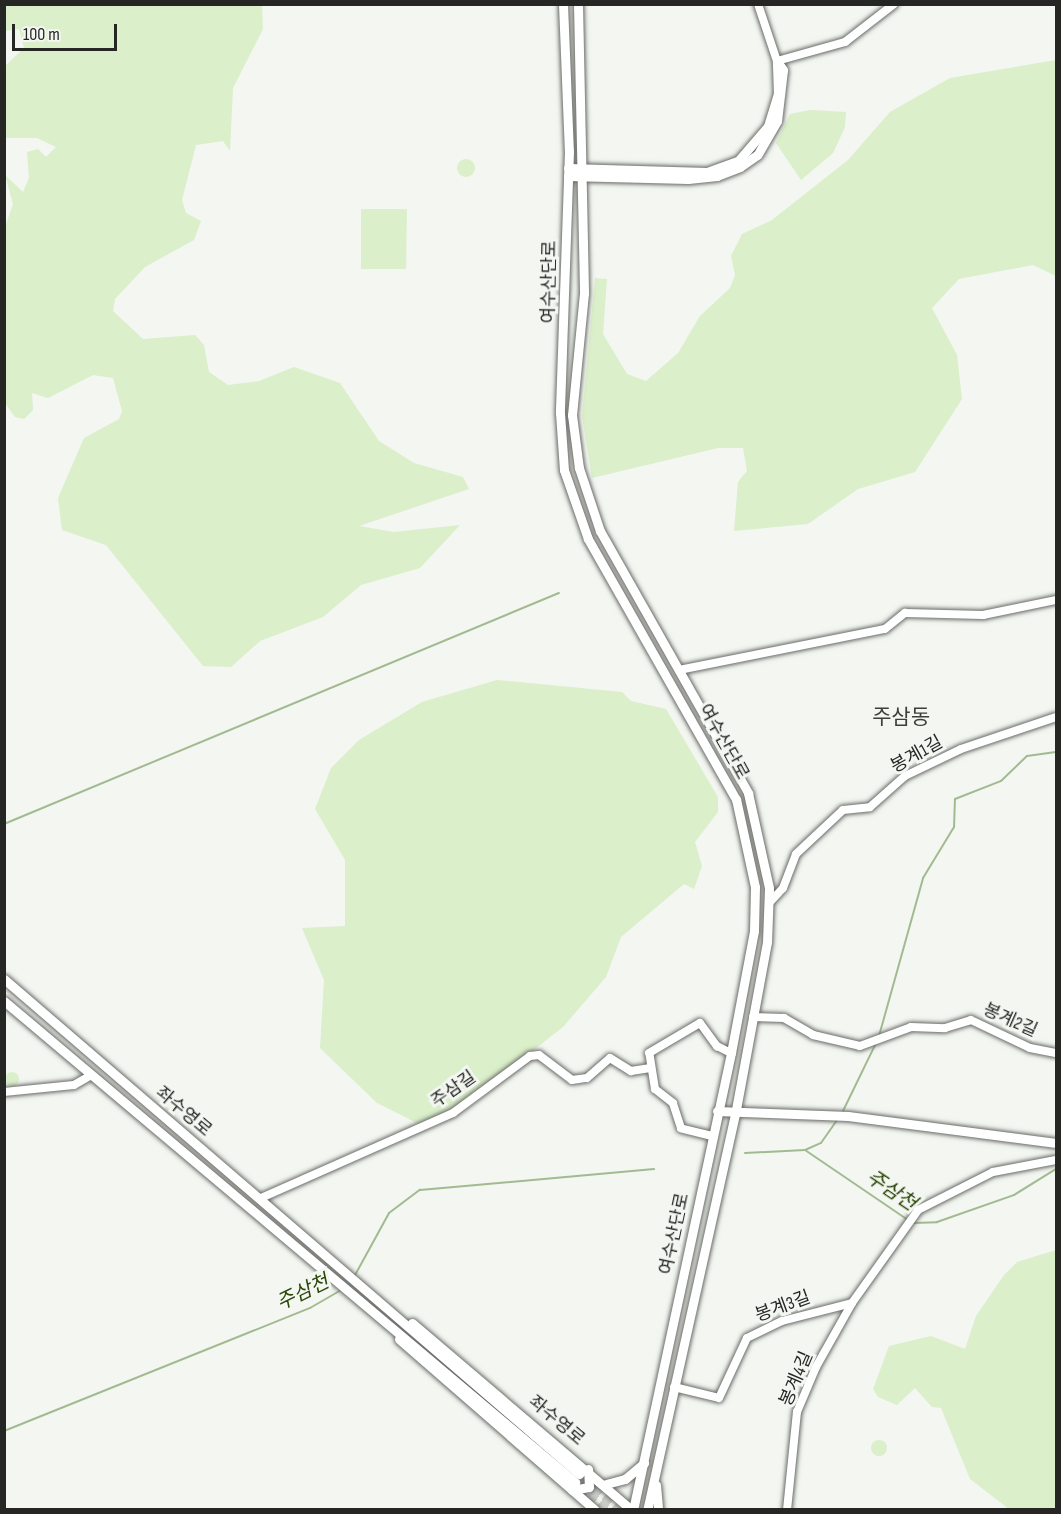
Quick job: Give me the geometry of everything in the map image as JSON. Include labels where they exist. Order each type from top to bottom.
[{"type":"street","name":"여수산단로","points":[[563,4],[568,172],[560,413],[564,470],[592,547],[736,799],[751,854],[755,902],[731,1053],[644,1463],[632,1509]]},
{"type":"street","name":"여수산단로","points":[[578,4],[585,172],[584,293],[572,415],[577,458],[600,531],[751,801],[770,903],[753,1017],[735,1114],[647,1509]]},
{"type":"street","points":[[568,172],[688,179],[717,177],[740,167],[757,155],[777,121],[784,81],[758,4]]},
{"type":"street","points":[[777,61],[845,42],[894,4]]},
{"type":"street","points":[[679,670],[885,629],[905,613],[983,615],[1056,600]]},
{"type":"street","name":"봉계1길","points":[[770,903],[784,885],[796,854],[843,810],[870,807],[905,776],[961,749],[1056,717]]},
{"type":"street","points":[[755,902],[770,903]]},
{"type":"street","name":"좌수영로","points":[[4,979],[400,1316],[606,1484],[632,1509]]},
{"type":"street","name":"좌수영로","points":[[4,1001],[348,1294],[575,1482]]},
{"type":"street","name":"봉계2길","points":[[753,1017],[784,1018],[818,1036],[868,1045],[911,1027],[945,1028],[971,1020],[1030,1048],[1056,1053]]},
{"type":"street","points":[[712,1136],[681,1128],[674,1105],[657,1093],[649,1068],[651,1051],[693,1024],[704,1025],[717,1046],[731,1053]]},
{"type":"street","name":"주삼길","points":[[261,1198],[453,1113],[530,1056],[542,1056],[572,1080],[587,1078],[610,1058],[631,1071],[649,1068]]},
{"type":"street","points":[[4,1092],[74,1085],[91,1076]]},
{"type":"street","points":[[717,1111],[735,1114],[828,1114],[1056,1143]]},
{"type":"street","points":[[852,1303],[914,1215],[927,1201],[993,1172],[1056,1160]]},
{"type":"street","name":"봉계3길","points":[[674,1387],[719,1398],[747,1338],[782,1321],[852,1303]]},
{"type":"street","name":"봉계4길","points":[[787,1509],[798,1408],[852,1303]]},
{"type":"street","name":"좌수영로","points":[[400,1316],[575,1482],[595,1509]]},
{"type":"street","points":[[606,1484],[625,1479],[644,1463]]},
{"type":"street","points":[[655,1468],[658,1509]]},
{"type":"street","points":[[575,1482],[589,1487],[588,1469]]},
{"type":"green space","points":[[5,4],[262,5],[263,29],[233,88],[230,151],[223,141],[196,145],[182,200],[186,213],[201,221],[194,240],[145,267],[115,299],[113,311],[143,339],[195,335],[204,345],[209,372],[228,385],[259,381],[294,367],[340,383],[379,441],[414,463],[463,477],[469,489],[359,526],[394,532],[460,525],[420,568],[361,585],[323,617],[260,641],[231,667],[203,666],[106,545],[62,530],[58,498],[84,438],[119,419],[122,411],[113,378],[93,375],[48,398],[32,393],[33,410],[24,419],[15,417],[5,403],[4,230],[13,204],[5,175],[23,192],[29,178],[27,152],[38,149],[46,157],[56,147],[37,138],[5,138],[5,66],[24,48],[19,29],[5,31]]},
{"type":"green space","points":[[1056,60],[1056,276],[1033,265],[959,279],[932,308],[957,355],[962,399],[915,472],[858,489],[808,524],[734,531],[738,482],[747,471],[743,448],[718,448],[592,478],[582,416],[595,278],[607,279],[603,334],[627,374],[646,381],[678,353],[700,316],[730,288],[735,275],[731,256],[742,234],[772,220],[848,160],[890,112],[950,78]]},
{"type":"green space","points":[[810,110],[846,112],[845,127],[833,153],[801,180],[776,143],[790,114]]},
{"type":"green space","points":[[466,159],[472,162],[475,168],[472,174],[466,177],[460,174],[457,168],[460,162]]},
{"type":"green space","points":[[361,209],[407,209],[406,269],[361,269]]},
{"type":"green space","points":[[497,680],[622,692],[631,701],[666,709],[718,797],[718,812],[695,842],[702,866],[694,889],[684,884],[621,937],[606,977],[563,1027],[453,1113],[425,1127],[377,1103],[320,1048],[324,980],[302,928],[345,926],[345,860],[315,809],[331,768],[359,740],[422,702]]},
{"type":"green space","points":[[12,1072],[17,1074],[19,1079],[17,1084],[12,1086],[7,1084],[5,1079],[7,1074]]},
{"type":"green space","points":[[1056,1250],[1056,1509],[1009,1509],[970,1479],[941,1408],[932,1407],[915,1388],[897,1405],[878,1397],[873,1389],[889,1346],[931,1336],[965,1349],[976,1316],[1004,1275],[1017,1262]]},
{"type":"green space","points":[[876,1440],[882,1440],[887,1448],[885,1454],[876,1456],[871,1451],[871,1445]]},
{"type":"waterway","points":[[4,824],[559,593]]},
{"type":"waterway","points":[[879,1036],[923,878],[954,827],[955,799],[1001,781],[1027,756],[1056,752]]},
{"type":"waterway","points":[[843,1111],[877,1041]]},
{"type":"waterway","points":[[805,1150],[821,1143],[838,1119]]},
{"type":"waterway","name":"주삼천","points":[[745,1153],[805,1150],[908,1220]]},
{"type":"waterway","name":"주삼천","points":[[354,1277],[389,1213],[420,1190],[654,1169]]},
{"type":"waterway","name":"주삼천","points":[[913,1223],[937,1222],[1014,1195],[1056,1169]]},
{"type":"waterway","name":"주삼천","points":[[4,1431],[310,1308],[341,1290]]},
{"type":"tunnel","points":[[584,1478],[621,1510]]},
{"type":"tunnel","points":[[579,1485],[609,1510]]},
{"type":"district","name":"주삼동","points":[[901,718]]}]
